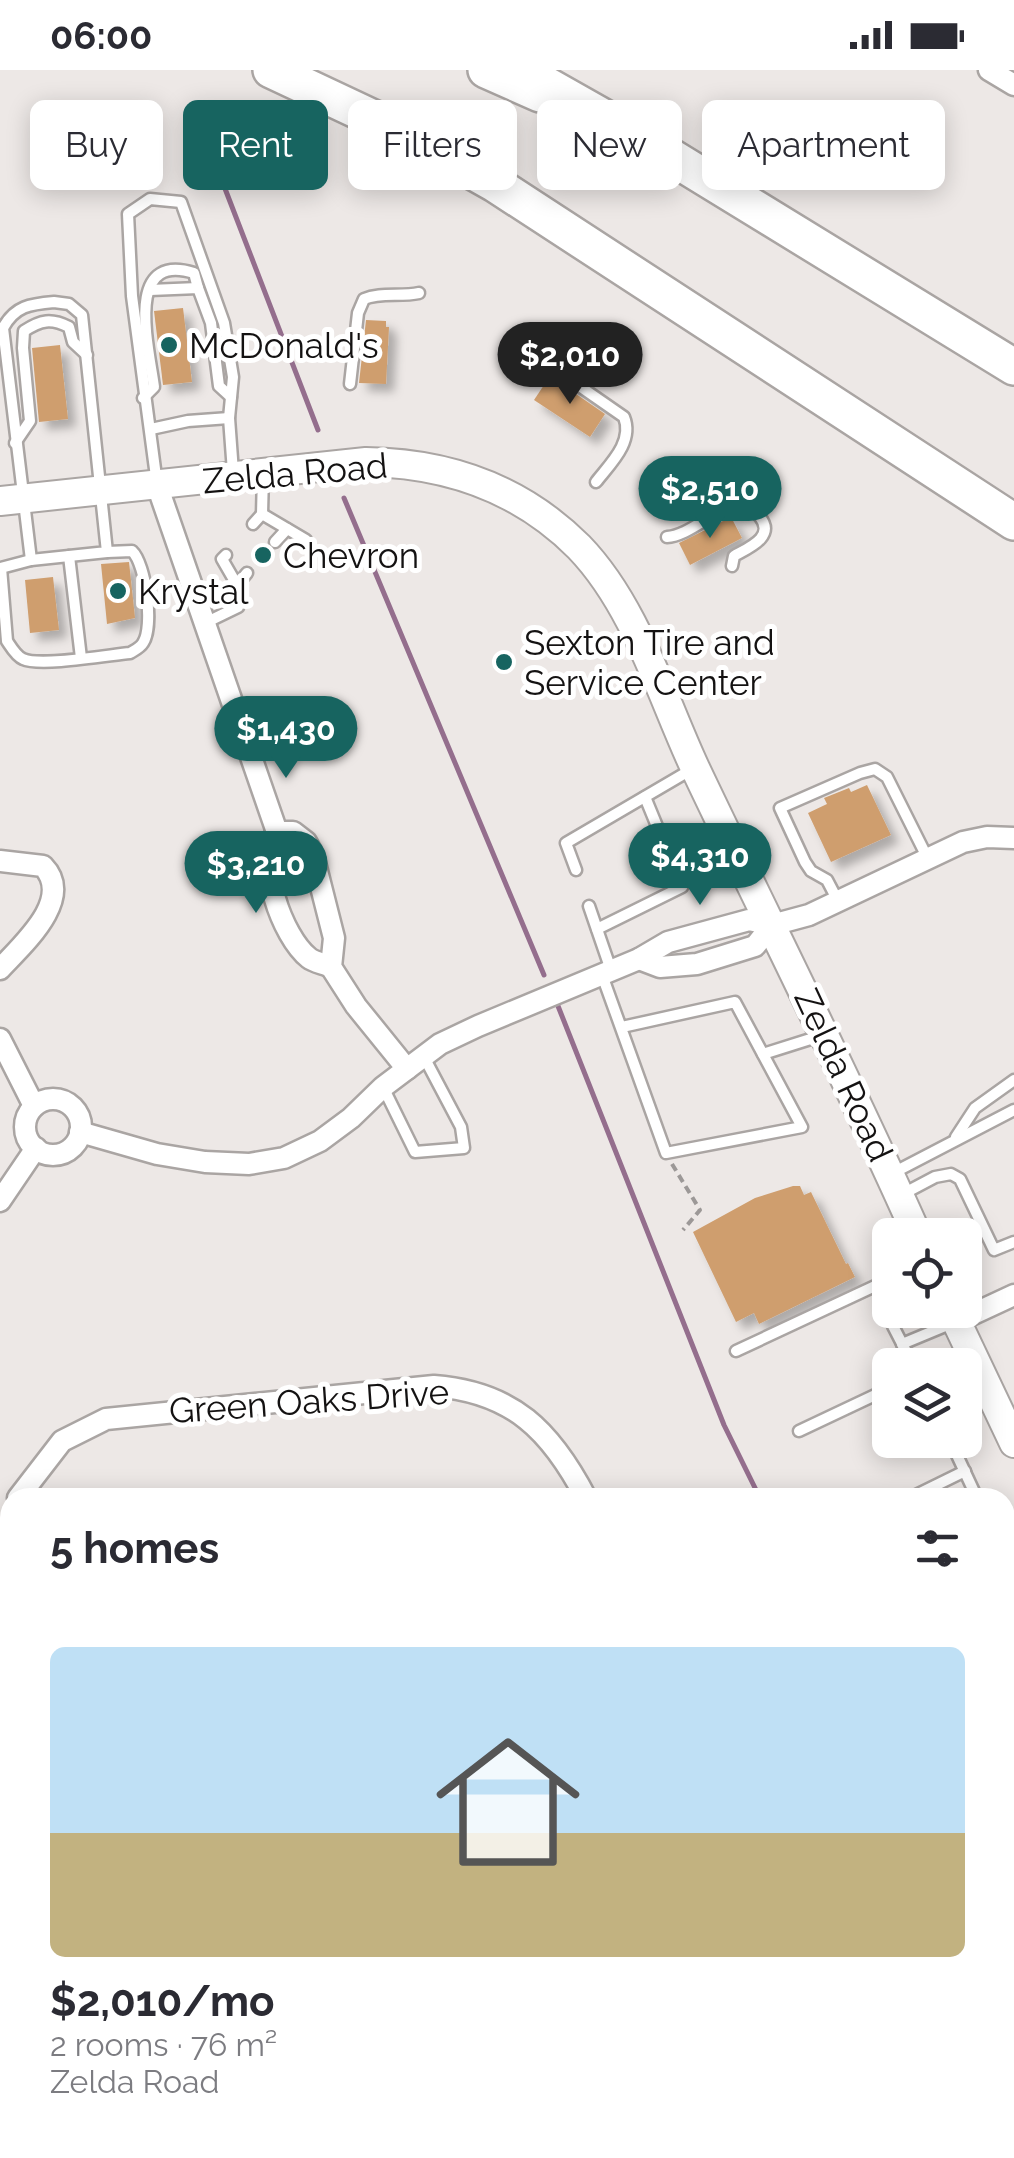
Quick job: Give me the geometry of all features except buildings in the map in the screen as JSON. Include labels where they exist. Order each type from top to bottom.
[{"type":"highway","points":[[270,70],[401,131],[495,184],[1014,522]]},
{"type":"highway","points":[[486,70],[554,100]]},
{"type":"highway","points":[[520,70],[573,100]]},
{"type":"highway","points":[[682,164],[1014,368]]},
{"type":"main road","name":"Zelda Road","points":[[12,500],[366,462],[398,462],[461,474],[518,498],[581,549],[626,614],[695,768],[910,1218]]},
{"type":"main road","points":[[961,1328],[1007,1412],[1014,1443]]},
{"type":"street","points":[[989,70],[1014,86]]},
{"type":"street","points":[[157,485],[276,832]]},
{"type":"street","points":[[276,832],[293,832],[313,854],[334,938],[331,967]]},
{"type":"street","points":[[276,832],[266,857],[289,932],[309,958],[331,967],[356,1006],[415,1062]]},
{"type":"street","points":[[80,1132],[157,1154],[205,1162],[269,1162],[320,1141],[383,1086],[452,1038],[638,959],[668,942],[749,920],[772,925],[809,915],[963,842],[987,837],[1014,838]]},
{"type":"street","points":[[0,861],[43,866],[53,886],[43,918],[0,969]]},
{"type":"street","points":[[0,1039],[34,1106]]},
{"type":"street","points":[[50,1099],[68,1104],[80,1118],[80,1132],[67,1151],[49,1154],[36,1148],[25,1130],[28,1113],[50,1099]]},
{"type":"street","points":[[0,1201],[36,1148]]},
{"type":"street","points":[[982,1306],[1014,1295]]},
{"type":"street","name":"Green Oaks Drive","points":[[26,1488],[62,1442],[106,1419],[434,1386],[478,1393],[532,1422],[554,1444],[580,1488]]},
{"type":"lane","points":[[157,485],[132,296],[128,214],[150,199],[180,202],[224,323],[233,377],[229,418],[234,477]]},
{"type":"lane","points":[[144,398],[154,387],[144,299],[160,274],[176,267],[194,273],[211,323],[219,386],[231,396]]},
{"type":"lane","points":[[150,290],[198,288]]},
{"type":"lane","points":[[350,384],[358,313],[364,299],[419,292]]},
{"type":"lane","points":[[31,560],[12,500],[15,443],[4,328],[12,313],[29,304],[69,304],[82,314],[108,552]]},
{"type":"lane","points":[[15,443],[30,420],[24,331],[39,321],[57,321],[69,327],[73,342],[87,356]]},
{"type":"lane","points":[[538,364],[552,367],[624,418],[628,432],[623,446],[596,482]]},
{"type":"lane","points":[[151,429],[229,418]]},
{"type":"lane","points":[[253,524],[262,514],[263,474]]},
{"type":"lane","points":[[667,537],[679,536],[731,506],[749,508],[761,518],[764,534],[761,540],[734,556],[732,566]]},
{"type":"lane","points":[[262,514],[306,540]]},
{"type":"lane","points":[[264,533],[274,521]]},
{"type":"lane","points":[[275,542],[287,529]]},
{"type":"lane","points":[[132,551],[138,557],[145,587],[146,634],[142,646],[130,653],[39,662],[24,659],[8,640],[1,568],[31,560],[108,552],[132,551]]},
{"type":"lane","points":[[206,623],[238,607],[233,568],[222,559],[226,555]]},
{"type":"lane","points":[[70,556],[81,658]]},
{"type":"lane","points":[[237,585],[247,573]]},
{"type":"lane","points":[[576,870],[566,843],[695,768]]},
{"type":"lane","points":[[838,901],[826,880],[805,862],[780,808],[875,769],[887,777],[928,859]]},
{"type":"lane","points":[[596,928],[682,886],[645,798]]},
{"type":"lane","points":[[589,906],[622,1027],[666,1153],[802,1127],[736,1002],[622,1027]]},
{"type":"lane","points":[[764,1054],[825,1034]]},
{"type":"lane","points":[[383,1086],[415,1152],[464,1148],[461,1127],[415,1062]]},
{"type":"lane","points":[[956,1138],[976,1108],[1014,1080]]},
{"type":"lane","points":[[895,1185],[956,1138],[1014,1110]]},
{"type":"lane","points":[[895,1185],[946,1174],[960,1179],[994,1250],[1014,1242]]},
{"type":"lane","points":[[736,1351],[872,1287]]},
{"type":"lane","points":[[894,1328],[904,1348]]},
{"type":"lane","points":[[902,1344],[932,1328]]},
{"type":"lane","points":[[798,1431],[872,1396]]},
{"type":"lane","points":[[958,1458],[972,1488]]},
{"type":"lane","points":[[930,1488],[964,1471]]},
{"type":"path","points":[[666,1153],[700,1210],[684,1230]]},
{"type":"waterway","points":[[226,190],[318,430]]},
{"type":"waterway","points":[[344,498],[544,975]]},
{"type":"waterway","points":[[558,1006],[724,1425],[755,1488]]},
{"type":"place","name":"McDonald's","points":[[169,345]]},
{"type":"place","name":"Chevron","points":[[263,555]]},
{"type":"place","name":"Krystal","points":[[118,591]]},
{"type":"place","name":"Sexton Tire and Service Center","points":[[504,662]]}]
